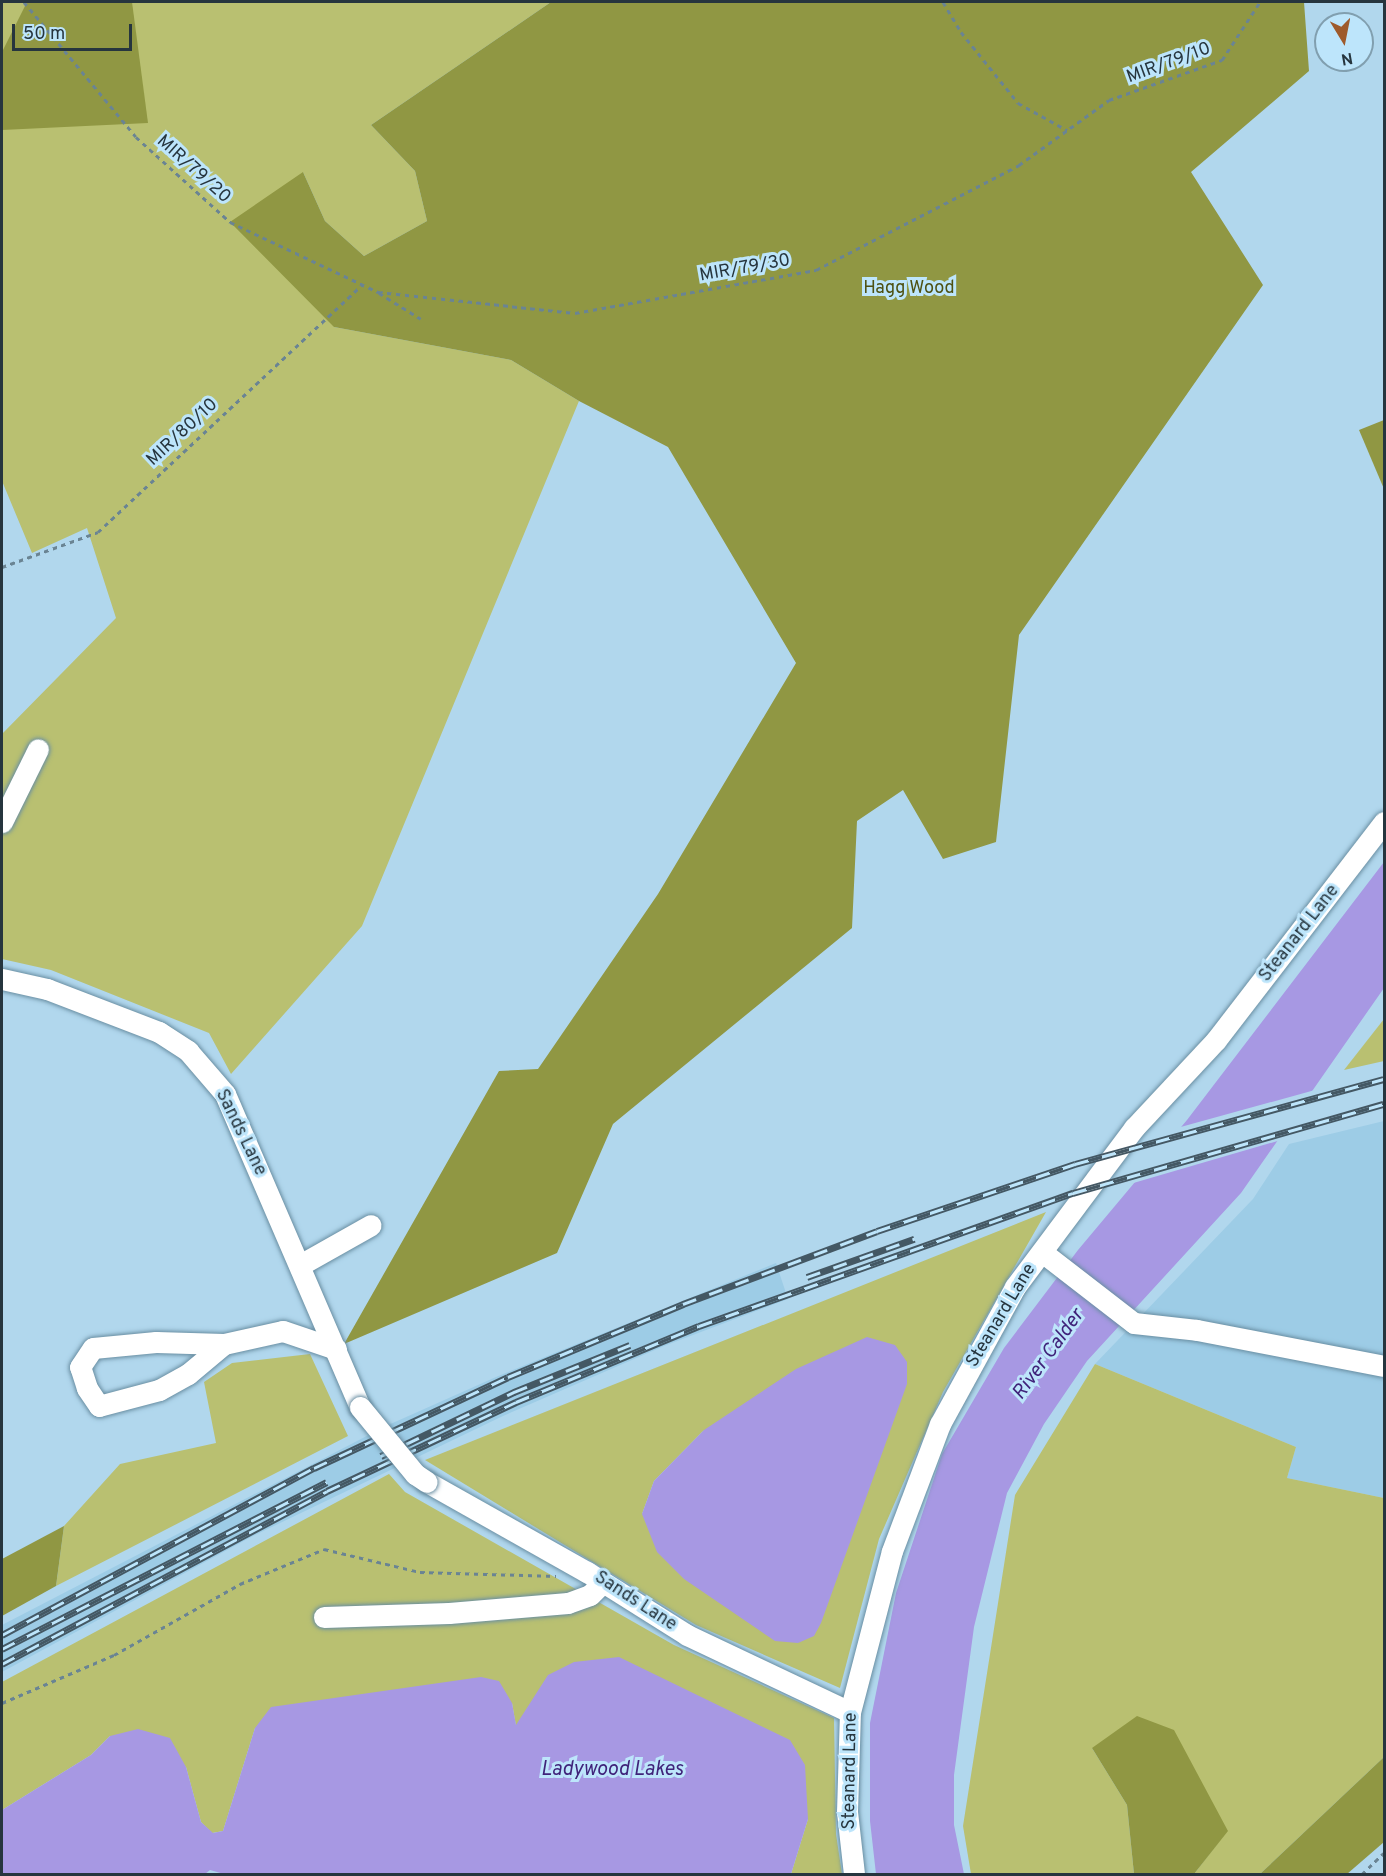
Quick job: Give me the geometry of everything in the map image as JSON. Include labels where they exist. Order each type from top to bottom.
[{"type":"street","points":[[2,822],[38,748]]},
{"type":"street","name":"Steanard Lane","points":[[854,1875],[847,1812],[850,1712],[892,1551],[940,1424],[1015,1287],[1047,1256],[1134,1128],[1216,1040],[1384,822]]},
{"type":"street","name":"Sands Lane","points":[[2,979],[47,989],[159,1032],[188,1051],[225,1094],[360,1407],[415,1474],[595,1576],[687,1635],[850,1712]]},
{"type":"street","points":[[300,1265],[371,1225]]},
{"type":"street","points":[[1047,1256],[1134,1323],[1197,1330],[1384,1366]]},
{"type":"street","points":[[224,1344],[188,1374],[159,1390],[99,1406],[87,1388],[81,1367],[93,1348],[156,1342],[224,1344],[283,1331],[336,1349]]},
{"type":"street","points":[[324,1617],[449,1613],[568,1603],[590,1595],[595,1576]]},
{"type":"path","name":"MIR/79/20","points":[[24,2],[136,137],[230,222],[362,285],[378,292],[392,294]]},
{"type":"path","points":[[943,2],[961,32],[1018,103],[1067,130]]},
{"type":"path","name":"MIR/79/10","points":[[1067,130],[1109,100],[1222,60],[1260,2]]},
{"type":"path","name":"MIR/79/30","points":[[392,294],[575,313],[816,270],[1019,165],[1067,130]]},
{"type":"path","name":"MIR/80/10","points":[[2,567],[98,532],[362,285]]},
{"type":"path","points":[[378,292],[421,319]]},
{"type":"path","points":[[2,1702],[114,1655],[240,1584],[324,1549],[420,1572],[545,1578],[595,1576]]},
{"type":"path","points":[[1362,1875],[1384,1853]]},
{"type":"shaded area","points":[[1384,1121],[1384,1498],[1287,1478],[1296,1447],[1095,1364],[1253,1199],[1289,1144]]},
{"type":"shaded area","points":[[776,1263],[788,1299],[664,1346],[503,1416],[253,1536],[2,1672],[2,1625],[386,1426],[496,1377]]},
{"type":"green space","points":[[2,2],[551,2],[371,125],[415,171],[427,221],[364,256],[325,221],[303,172],[334,327],[511,360],[579,401],[362,926],[231,1074],[209,1033],[51,970],[2,959],[2,734],[116,618],[87,528],[32,553],[2,481]]},
{"type":"green space","points":[[27,2],[132,2],[148,123],[2,130],[2,52]]},
{"type":"green space","name":"Hagg Wood","points":[[551,2],[1304,2],[1309,71],[1191,172],[1263,285],[1019,635],[996,842],[943,859],[903,790],[857,821],[852,928],[613,1124],[557,1253],[344,1344],[499,1071],[538,1069],[658,894],[796,663],[668,447],[579,401],[511,360],[334,327],[230,222],[303,172],[325,221],[364,256],[427,221],[415,171],[371,125]]},
{"type":"green space","points":[[1384,420],[1384,489],[1359,430]]},
{"type":"green space","points":[[1384,1019],[1384,1061],[1344,1070]]},
{"type":"green space","points":[[1046,1212],[943,1392],[879,1539],[840,1688],[696,1625],[425,1460]],"holes":[[[704,1430],[642,1514],[654,1481]]]},
{"type":"green space","points":[[310,1354],[348,1436],[56,1586],[64,1526],[120,1464],[216,1443],[204,1382],[232,1363]]},
{"type":"green space","points":[[1095,1364],[1296,1447],[1287,1478],[1384,1498],[1384,1757],[1260,1874],[1194,1874],[1227,1831],[1092,1748],[1127,1805],[1134,1874],[971,1874],[963,1826],[1015,1495]]},
{"type":"green space","points":[[389,1474],[405,1492],[674,1645],[834,1718],[836,1834],[842,1874],[791,1874],[808,1819],[516,1726],[512,1703],[255,1728],[223,1831],[212,1833],[201,1822],[186,1767],[110,1736],[91,1755],[2,1810],[2,1682]]},
{"type":"green space","points":[[64,1526],[56,1586],[2,1616],[2,1559]]},
{"type":"green space","points":[[1137,1716],[1174,1730],[1228,1831],[1194,1874],[1134,1874],[1127,1805],[1092,1748]]},
{"type":"green space","points":[[1384,1757],[1384,1842],[1347,1874],[1260,1874]]},
{"type":"water","name":"River Calder","points":[[1384,862],[1384,988],[1241,1193],[1087,1361],[1044,1424],[1007,1493],[974,1627],[954,1775],[954,1825],[964,1874],[876,1874],[870,1821],[870,1723],[896,1593],[942,1454],[1004,1348],[1078,1250],[1187,1120]]},
{"type":"water","points":[[867,1337],[895,1345],[907,1362],[907,1384],[821,1623],[814,1636],[798,1643],[775,1641],[684,1579],[657,1552],[642,1514],[654,1481],[704,1430],[796,1369]]},
{"type":"water","name":"Ladywood Lakes","points":[[619,1657],[790,1740],[805,1765],[808,1819],[791,1874],[224,1874],[210,1870],[205,1874],[2,1873],[2,1810],[91,1755],[110,1736],[138,1729],[170,1738],[186,1767],[201,1822],[213,1833],[223,1831],[255,1728],[271,1707],[481,1677],[499,1681],[512,1703],[516,1725],[548,1675],[574,1662]]},
{"type":"pier","points":[[1315,1090],[1281,1140],[1130,1184],[1177,1128]]},
{"type":"railway","points":[[2,1635],[314,1468],[508,1377],[683,1304],[877,1231],[1075,1164],[1384,1079]]},
{"type":"railway","points":[[2,1664],[327,1491],[516,1402],[699,1326],[1073,1193],[1384,1104]]},
{"type":"railway","points":[[807,1277],[914,1239]]},
{"type":"railway","points":[[381,1456],[514,1392],[630,1345]]},
{"type":"railway","points":[[2,1649],[327,1482]]}]
